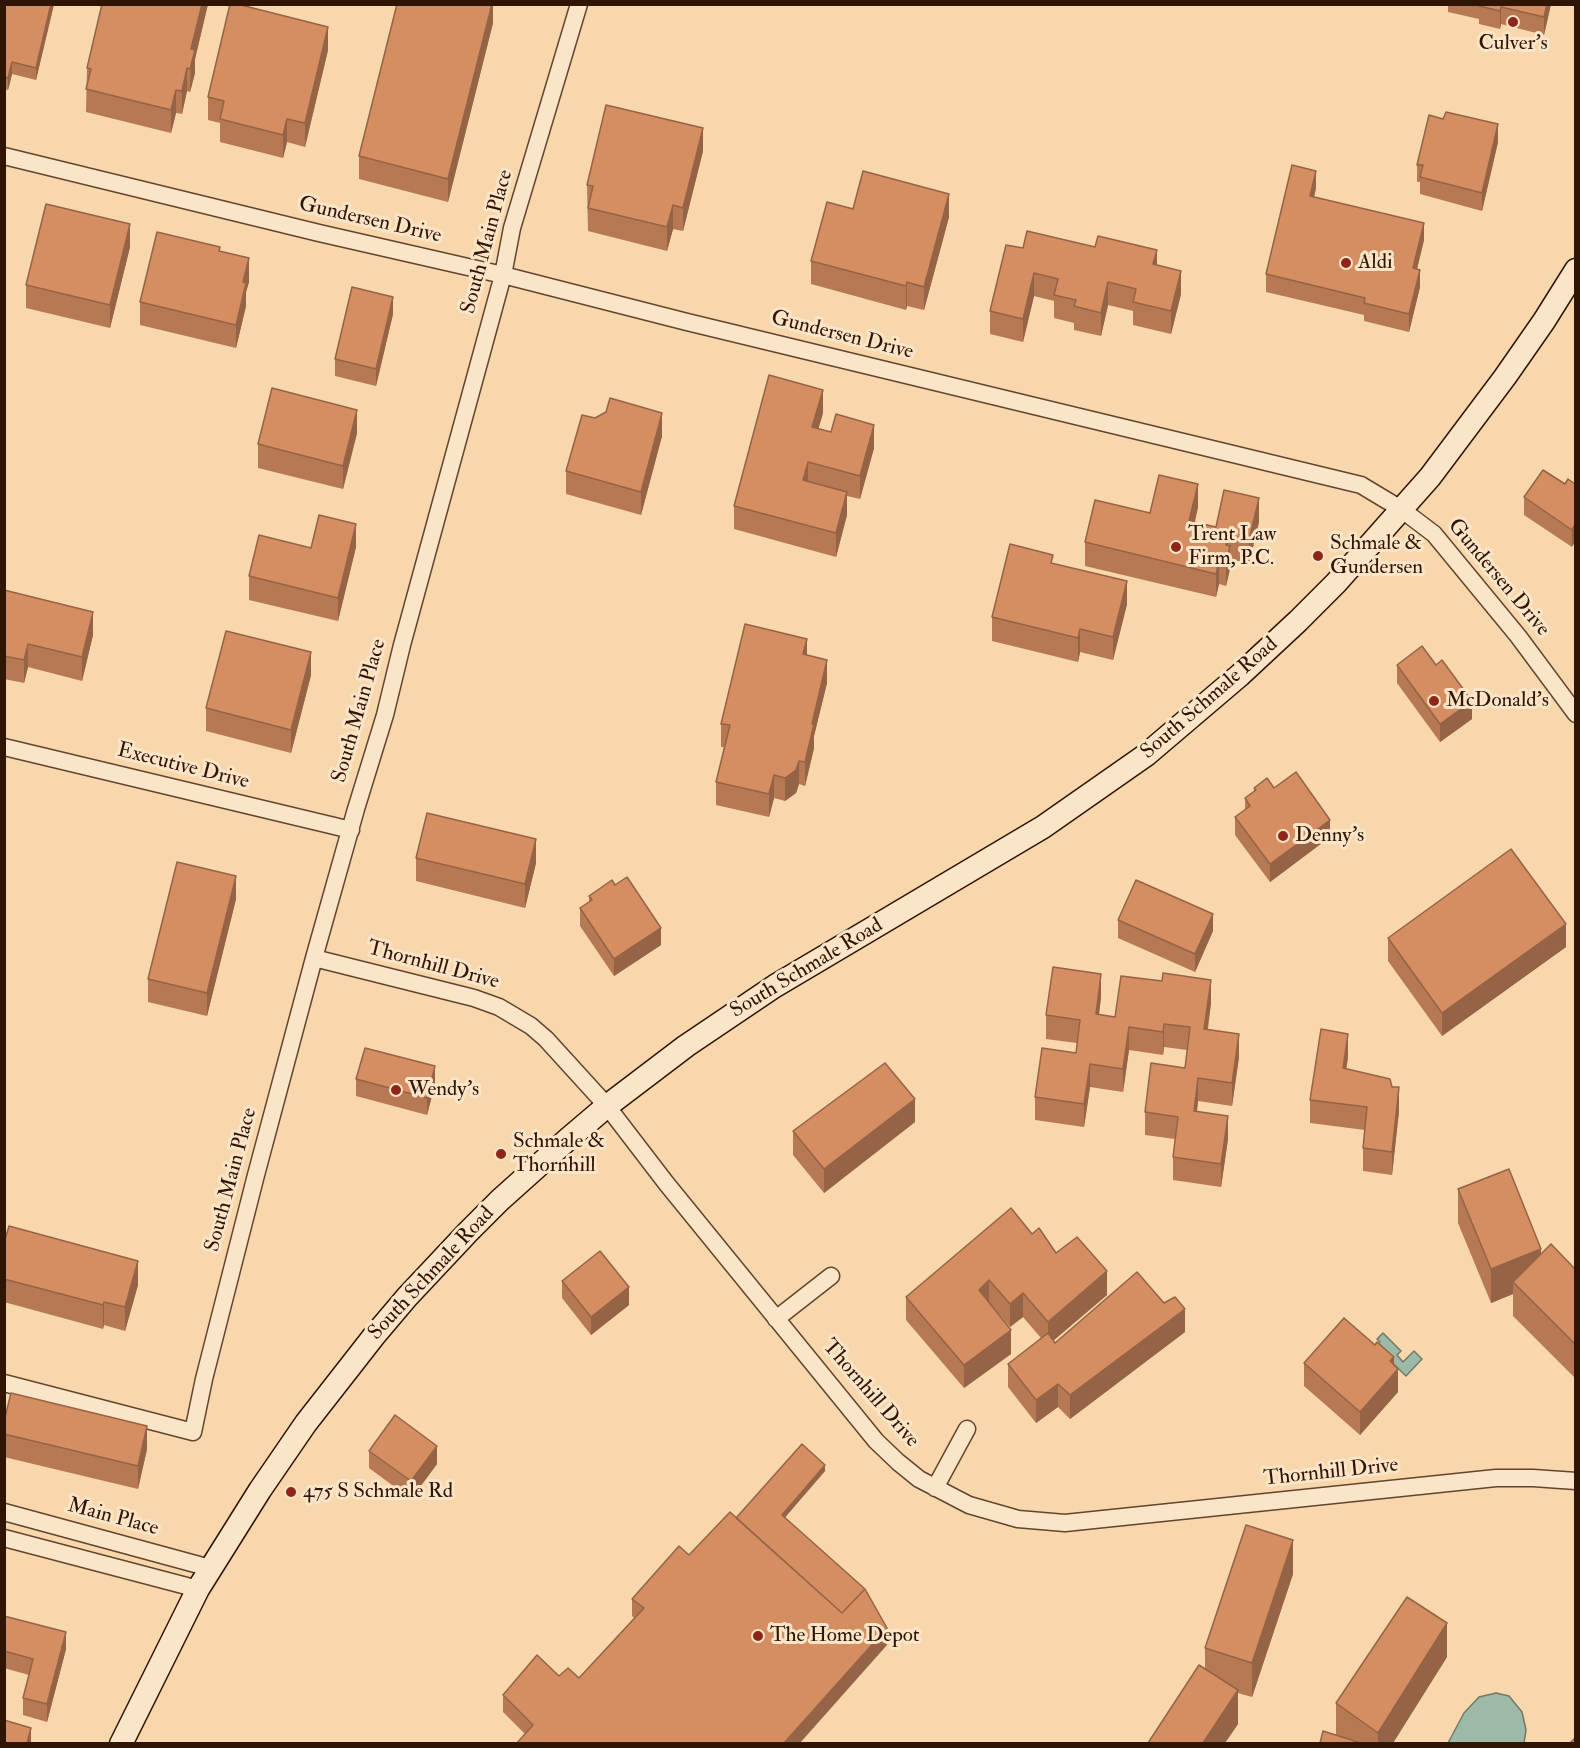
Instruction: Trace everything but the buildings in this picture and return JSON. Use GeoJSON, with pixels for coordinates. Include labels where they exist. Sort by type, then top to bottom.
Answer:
{"type":"FeatureCollection","features":[{"type":"Feature","properties":{"kind":"main road","name":"South Schmale Road"},"geometry":{"type":"LineString","coordinates":[[121,1743],[210,1568],[306,1424],[407,1297],[500,1200],[607,1106],[732,1014],[775,986],[1043,827],[1146,754],[1240,675],[1336,583],[1452,450],[1544,321],[1575,270]]}},
{"type":"Feature","properties":{"kind":"street","name":"South Main Place"},"geometry":{"type":"LineString","coordinates":[[4,1383],[193,1432],[204,1378],[253,1186],[314,958],[385,715],[503,275],[512,228],[579,4]]}},
{"type":"Feature","properties":{"kind":"street","name":"Gundersen Drive"},"geometry":{"type":"LineString","coordinates":[[4,156],[503,275],[687,322],[1361,485],[1401,509],[1434,534],[1518,636],[1575,714]]}},
{"type":"Feature","properties":{"kind":"street","name":"Executive Drive"},"geometry":{"type":"LineString","coordinates":[[4,747],[351,830]]}},
{"type":"Feature","properties":{"kind":"street","name":"Thornhill Drive"},"geometry":{"type":"LineString","coordinates":[[314,958],[474,998],[499,1007],[523,1021],[546,1039],[607,1106],[672,1191],[876,1441],[898,1462],[935,1488],[969,1505],[1018,1519],[1065,1523],[1496,1478],[1575,1481]]}},
{"type":"Feature","properties":{"kind":"street"},"geometry":{"type":"LineString","coordinates":[[776,1319],[831,1276]]}},
{"type":"Feature","properties":{"kind":"street"},"geometry":{"type":"LineString","coordinates":[[935,1488],[967,1429]]}},
{"type":"Feature","properties":{"kind":"street","name":"Main Place"},"geometry":{"type":"LineString","coordinates":[[4,1512],[210,1568]]}},
{"type":"Feature","properties":{"kind":"street"},"geometry":{"type":"LineString","coordinates":[[4,1538],[198,1589]]}},
{"type":"Feature","properties":{"kind":"shaded area"},"geometry":{"type":"Polygon","coordinates":[[[1383,1333],[1401,1351],[1397,1355],[1403,1362],[1414,1351],[1422,1359],[1406,1376],[1375,1346],[1380,1342],[1377,1339],[1383,1333]]]}},
{"type":"Feature","properties":{"kind":"shaded area"},"geometry":{"type":"Polygon","coordinates":[[[1496,1693],[1509,1696],[1522,1712],[1526,1730],[1524,1743],[1448,1743],[1464,1713],[1479,1697],[1496,1693]]]}},
{"type":"Feature","properties":{"kind":"place","name":"Culver's"},"geometry":{"type":"Point","coordinates":[1513,22]}},
{"type":"Feature","properties":{"kind":"place","name":"Aldi"},"geometry":{"type":"Point","coordinates":[1346,263]}},
{"type":"Feature","properties":{"kind":"place","name":"Trent Law Firm, P.C."},"geometry":{"type":"Point","coordinates":[1176,547]}},
{"type":"Feature","properties":{"kind":"place","name":"Schmale & Gundersen"},"geometry":{"type":"Point","coordinates":[1318,556]}},
{"type":"Feature","properties":{"kind":"place","name":"McDonald's"},"geometry":{"type":"Point","coordinates":[1434,701]}},
{"type":"Feature","properties":{"kind":"place","name":"Denny's"},"geometry":{"type":"Point","coordinates":[1283,836]}},
{"type":"Feature","properties":{"kind":"place","name":"Wendy's"},"geometry":{"type":"Point","coordinates":[396,1090]}},
{"type":"Feature","properties":{"kind":"place","name":"Schmale & Thornhill"},"geometry":{"type":"Point","coordinates":[501,1154]}},
{"type":"Feature","properties":{"kind":"place","name":"475 S Schmale Rd"},"geometry":{"type":"Point","coordinates":[291,1492]}},
{"type":"Feature","properties":{"kind":"place","name":"The Home Depot"},"geometry":{"type":"Point","coordinates":[758,1636]}}]}
